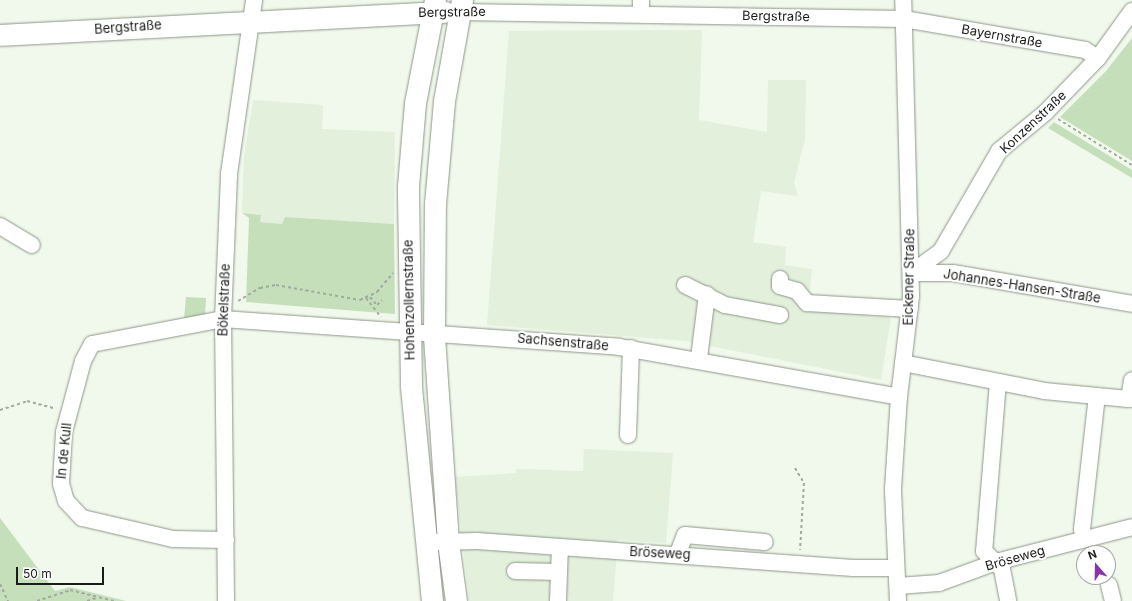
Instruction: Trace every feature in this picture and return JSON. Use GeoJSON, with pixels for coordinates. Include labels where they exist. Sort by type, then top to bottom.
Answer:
{"type":"FeatureCollection","features":[{"type":"Feature","properties":{"kind":"main road","name":"Hohenzollernstraße"},"geometry":{"type":"LineString","coordinates":[[432,601],[424,543],[409,332],[408,179],[416,96],[433,6]]}},
{"type":"Feature","properties":{"kind":"main road","name":"Bergstraße"},"geometry":{"type":"LineString","coordinates":[[0,35],[253,10],[461,6]]}},
{"type":"Feature","properties":{"kind":"main road","name":"Hohenzollernstraße"},"geometry":{"type":"LineString","coordinates":[[456,601],[448,542],[434,335],[436,196],[444,101],[461,6]]}},
{"type":"Feature","properties":{"kind":"street","name":"Eickener Straße"},"geometry":{"type":"LineString","coordinates":[[898,594],[893,489],[899,397],[910,309],[911,273],[903,0]]}},
{"type":"Feature","properties":{"kind":"street","name":"Bergstraße"},"geometry":{"type":"LineString","coordinates":[[461,6],[641,7],[904,19]]}},
{"type":"Feature","properties":{"kind":"street","name":"Bökelstraße"},"geometry":{"type":"LineString","coordinates":[[226,601],[223,313],[229,174],[253,10]]}},
{"type":"Feature","properties":{"kind":"street","name":"Konzenstraße"},"geometry":{"type":"LineString","coordinates":[[911,273],[941,251],[999,151],[1046,112],[1098,58],[1132,11]]}},
{"type":"Feature","properties":{"kind":"street","name":"Bayernstraße"},"geometry":{"type":"LineString","coordinates":[[904,19],[1085,50],[1098,58]]}},
{"type":"Feature","properties":{"kind":"street"},"geometry":{"type":"LineString","coordinates":[[0,226],[32,245]]}},
{"type":"Feature","properties":{"kind":"street","name":"Johannes-Hansen-Straße"},"geometry":{"type":"LineString","coordinates":[[911,273],[953,273],[1132,304]]}},
{"type":"Feature","properties":{"kind":"street"},"geometry":{"type":"LineString","coordinates":[[780,279],[780,286],[797,291],[807,303],[910,309]]}},
{"type":"Feature","properties":{"kind":"street"},"geometry":{"type":"LineString","coordinates":[[686,285],[725,305],[780,315]]}},
{"type":"Feature","properties":{"kind":"street"},"geometry":{"type":"LineString","coordinates":[[699,358],[707,295]]}},
{"type":"Feature","properties":{"kind":"street","name":"Sachsenstraße"},"geometry":{"type":"LineString","coordinates":[[223,313],[434,335],[631,348],[699,358],[899,397]]}},
{"type":"Feature","properties":{"kind":"street","name":"In de Kull"},"geometry":{"type":"LineString","coordinates":[[223,313],[92,344],[83,361],[64,432],[61,484],[66,501],[82,518],[173,539],[226,540]]}},
{"type":"Feature","properties":{"kind":"street"},"geometry":{"type":"LineString","coordinates":[[628,436],[631,348]]}},
{"type":"Feature","properties":{"kind":"street"},"geometry":{"type":"LineString","coordinates":[[903,363],[1044,392],[1130,399],[1132,380]]}},
{"type":"Feature","properties":{"kind":"street"},"geometry":{"type":"LineString","coordinates":[[998,382],[984,551],[1002,569],[1008,601]]}},
{"type":"Feature","properties":{"kind":"street"},"geometry":{"type":"LineString","coordinates":[[1084,538],[1082,529],[1097,396]]}},
{"type":"Feature","properties":{"kind":"street","name":"Bröseweg"},"geometry":{"type":"LineString","coordinates":[[898,594],[939,583],[996,562],[1084,538],[1132,527]]}},
{"type":"Feature","properties":{"kind":"street"},"geometry":{"type":"LineString","coordinates":[[678,553],[685,535],[765,542]]}},
{"type":"Feature","properties":{"kind":"street","name":"Bröseweg"},"geometry":{"type":"LineString","coordinates":[[424,543],[448,542],[678,553],[896,568]]}},
{"type":"Feature","properties":{"kind":"street"},"geometry":{"type":"LineString","coordinates":[[558,601],[560,547]]}},
{"type":"Feature","properties":{"kind":"street"},"geometry":{"type":"LineString","coordinates":[[515,571],[559,572]]}},
{"type":"Feature","properties":{"kind":"street"},"geometry":{"type":"LineString","coordinates":[[1109,585],[1113,601]]}},
{"type":"Feature","properties":{"kind":"path"},"geometry":{"type":"LineString","coordinates":[[1046,112],[1132,165]]}},
{"type":"Feature","properties":{"kind":"path"},"geometry":{"type":"LineString","coordinates":[[223,313],[260,288],[276,285],[323,296],[366,298],[370,297],[396,270],[408,270]]}},
{"type":"Feature","properties":{"kind":"path"},"geometry":{"type":"LineString","coordinates":[[370,297],[377,305],[382,300]]}},
{"type":"Feature","properties":{"kind":"path"},"geometry":{"type":"LineString","coordinates":[[366,298],[381,317],[381,330]]}},
{"type":"Feature","properties":{"kind":"path"},"geometry":{"type":"LineString","coordinates":[[0,410],[27,401],[69,413]]}},
{"type":"Feature","properties":{"kind":"path"},"geometry":{"type":"LineString","coordinates":[[795,468],[804,483],[799,562]]}},
{"type":"Feature","properties":{"kind":"path"},"geometry":{"type":"LineString","coordinates":[[0,584],[8,601]]}},
{"type":"Feature","properties":{"kind":"path"},"geometry":{"type":"LineString","coordinates":[[38,601],[70,590],[114,601]]}},
{"type":"Feature","properties":{"kind":"path"},"geometry":{"type":"LineString","coordinates":[[87,601],[98,597]]}},
{"type":"Feature","properties":{"kind":"shaded area"},"geometry":{"type":"Polygon","coordinates":[[[702,30],[699,120],[767,132],[768,80],[806,80],[805,139],[794,182],[798,196],[761,191],[753,242],[786,247],[785,265],[812,269],[808,308],[891,318],[881,380],[685,341],[487,325],[509,31],[702,30]]]}},
{"type":"Feature","properties":{"kind":"shaded area"},"geometry":{"type":"Polygon","coordinates":[[[253,100],[323,105],[322,129],[395,132],[394,224],[286,217],[283,224],[259,222],[261,215],[242,213],[244,156],[253,100]]]}},
{"type":"Feature","properties":{"kind":"shaded area"},"geometry":{"type":"Polygon","coordinates":[[[584,449],[673,453],[666,543],[618,540],[613,601],[469,601],[455,477],[516,473],[516,469],[583,471],[584,449]]]}},
{"type":"Feature","properties":{"kind":"green space"},"geometry":{"type":"Polygon","coordinates":[[[1132,38],[1132,161],[1060,117],[1106,71],[1132,38]]]}},
{"type":"Feature","properties":{"kind":"green space"},"geometry":{"type":"Polygon","coordinates":[[[1054,122],[1132,170],[1132,178],[1048,128],[1054,122]]]}},
{"type":"Feature","properties":{"kind":"green space"},"geometry":{"type":"Polygon","coordinates":[[[242,213],[261,215],[260,222],[282,224],[285,217],[394,224],[395,314],[246,302],[249,218],[242,213]]]}},
{"type":"Feature","properties":{"kind":"green space"},"geometry":{"type":"Polygon","coordinates":[[[186,297],[206,298],[205,316],[184,319],[186,297]]]}},
{"type":"Feature","properties":{"kind":"green space"},"geometry":{"type":"Polygon","coordinates":[[[0,518],[55,591],[70,587],[126,601],[0,601],[0,518]]]}}]}
